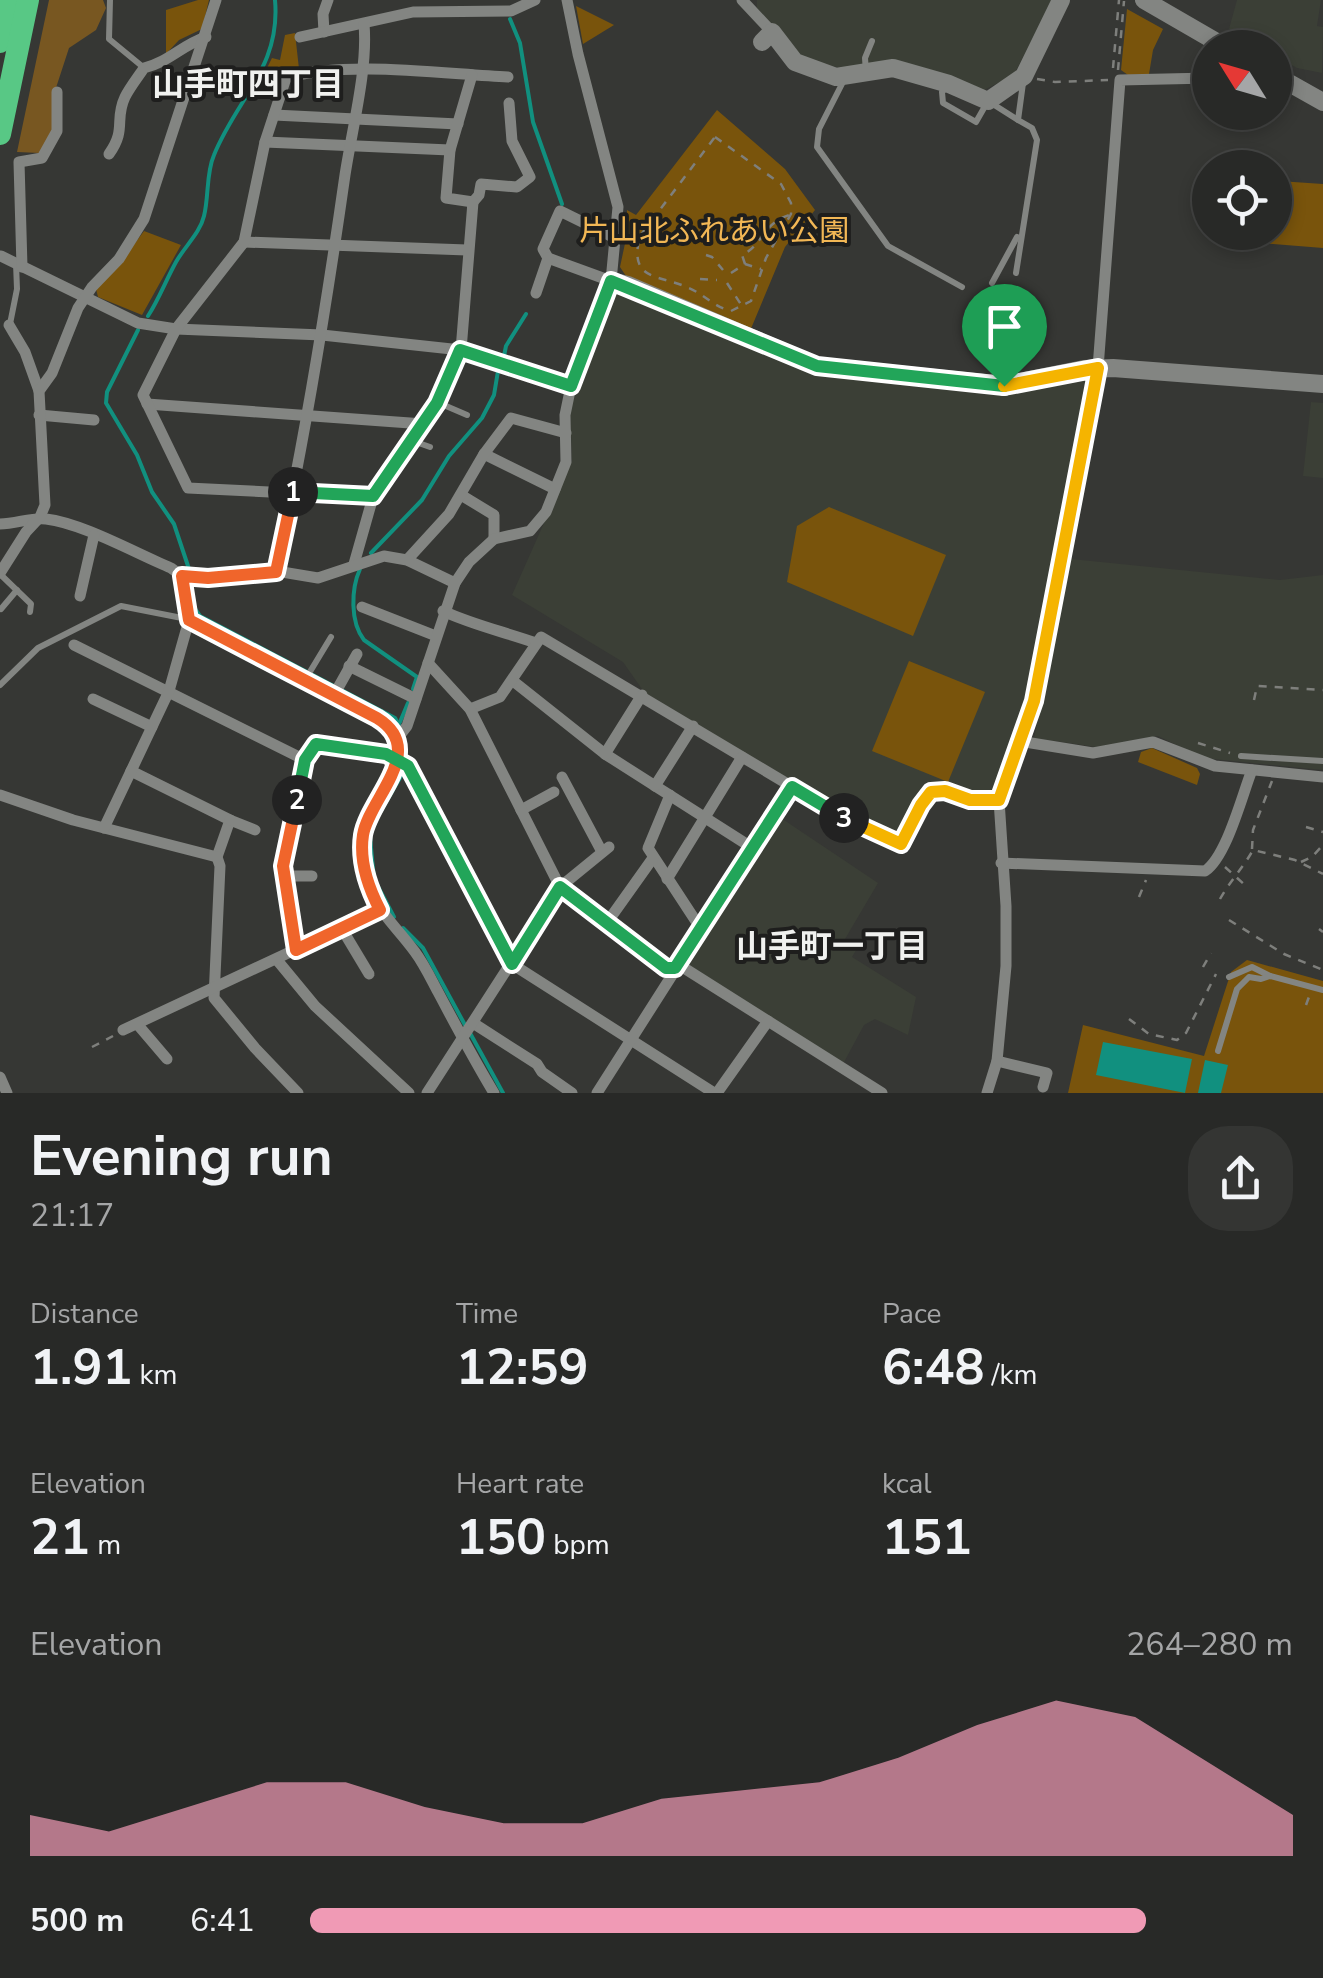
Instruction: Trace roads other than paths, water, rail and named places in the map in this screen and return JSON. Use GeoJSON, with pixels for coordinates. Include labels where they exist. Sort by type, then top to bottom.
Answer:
{"type":"FeatureCollection","features":[{"type":"Feature","properties":{"kind":"highway"},"geometry":{"type":"LineString","coordinates":[[0,42],[8,0]]}},
{"type":"Feature","properties":{"kind":"highway"},"geometry":{"type":"LineString","coordinates":[[0,134],[28,0]]}},
{"type":"Feature","properties":{"kind":"street"},"geometry":{"type":"LineString","coordinates":[[40,391],[52,373],[84,298],[119,259],[144,219],[216,0]]}},
{"type":"Feature","properties":{"kind":"street"},"geometry":{"type":"LineString","coordinates":[[324,32],[323,14],[328,0]]}},
{"type":"Feature","properties":{"kind":"street"},"geometry":{"type":"LineString","coordinates":[[300,37],[364,24],[412,6],[511,12],[535,0]]}},
{"type":"Feature","properties":{"kind":"street"},"geometry":{"type":"LineString","coordinates":[[494,1093],[468,1030],[416,953],[380,910],[364,866],[363,836],[369,816],[394,773],[400,736],[455,583],[469,562],[494,539],[530,531],[546,512],[566,462],[571,386],[611,281],[618,208],[567,0]]}},
{"type":"Feature","properties":{"kind":"street"},"geometry":{"type":"LineString","coordinates":[[742,0],[766,37],[795,62],[836,77],[894,68],[949,84],[988,101],[1024,76],[1061,0]]}},
{"type":"Feature","properties":{"kind":"street"},"geometry":{"type":"LineString","coordinates":[[1144,0],[1196,30]]}},
{"type":"Feature","properties":{"kind":"street"},"geometry":{"type":"LineString","coordinates":[[276,572],[322,335],[352,119],[366,50],[364,24]]}},
{"type":"Feature","properties":{"kind":"street"},"geometry":{"type":"LineString","coordinates":[[109,154],[120,140],[125,96],[144,68],[165,63],[184,44],[206,37]]}},
{"type":"Feature","properties":{"kind":"street"},"geometry":{"type":"LineString","coordinates":[[373,496],[188,488],[143,394],[176,329],[244,242],[265,142],[286,78],[308,72],[361,70],[508,77]]}},
{"type":"Feature","properties":{"kind":"street"},"geometry":{"type":"LineString","coordinates":[[472,75],[450,150],[446,198],[473,202]]}},
{"type":"Feature","properties":{"kind":"street"},"geometry":{"type":"LineString","coordinates":[[987,1093],[998,1061],[1006,966],[999,800],[1034,701],[1098,368],[1116,80],[1192,78]]}},
{"type":"Feature","properties":{"kind":"street"},"geometry":{"type":"LineString","coordinates":[[1292,86],[1323,102]]}},
{"type":"Feature","properties":{"kind":"street"},"geometry":{"type":"LineString","coordinates":[[19,265],[19,162],[42,158],[50,144],[57,130],[57,92]]}},
{"type":"Feature","properties":{"kind":"street"},"geometry":{"type":"LineString","coordinates":[[354,564],[373,496],[437,403],[460,350],[473,202],[479,195],[480,184],[518,187],[530,177],[512,142],[509,103]]}},
{"type":"Feature","properties":{"kind":"street"},"geometry":{"type":"LineString","coordinates":[[274,115],[458,124]]}},
{"type":"Feature","properties":{"kind":"street"},"geometry":{"type":"LineString","coordinates":[[265,142],[450,150]]}},
{"type":"Feature","properties":{"kind":"street"},"geometry":{"type":"LineString","coordinates":[[616,240],[560,210],[542,249],[548,258],[817,366],[1004,386],[1098,368],[1323,384]]}},
{"type":"Feature","properties":{"kind":"street"},"geometry":{"type":"LineString","coordinates":[[244,242],[468,250]]}},
{"type":"Feature","properties":{"kind":"street"},"geometry":{"type":"LineString","coordinates":[[1,256],[138,323],[176,329],[322,335],[460,350],[571,386]]}},
{"type":"Feature","properties":{"kind":"street"},"geometry":{"type":"LineString","coordinates":[[536,294],[548,258]]}},
{"type":"Feature","properties":{"kind":"street"},"geometry":{"type":"LineString","coordinates":[[0,574],[42,511],[40,391],[10,325]]}},
{"type":"Feature","properties":{"kind":"street"},"geometry":{"type":"LineString","coordinates":[[147,404],[424,424]]}},
{"type":"Feature","properties":{"kind":"street"},"geometry":{"type":"LineString","coordinates":[[39,414],[94,420]]}},
{"type":"Feature","properties":{"kind":"street"},"geometry":{"type":"LineString","coordinates":[[407,560],[449,514],[484,454],[511,418],[566,434]]}},
{"type":"Feature","properties":{"kind":"street"},"geometry":{"type":"LineString","coordinates":[[484,454],[556,488]]}},
{"type":"Feature","properties":{"kind":"street"},"geometry":{"type":"LineString","coordinates":[[461,495],[494,515],[494,539]]}},
{"type":"Feature","properties":{"kind":"street"},"geometry":{"type":"LineString","coordinates":[[0,524],[18,524],[42,511]]}},
{"type":"Feature","properties":{"kind":"street"},"geometry":{"type":"LineString","coordinates":[[42,511],[188,576],[276,572],[318,578],[384,556],[407,560],[455,583]]}},
{"type":"Feature","properties":{"kind":"street"},"geometry":{"type":"LineString","coordinates":[[80,596],[94,535]]}},
{"type":"Feature","properties":{"kind":"street"},"geometry":{"type":"LineString","coordinates":[[104,828],[169,691],[189,620],[188,576]]}},
{"type":"Feature","properties":{"kind":"street"},"geometry":{"type":"LineString","coordinates":[[362,608],[436,636]]}},
{"type":"Feature","properties":{"kind":"street"},"geometry":{"type":"LineString","coordinates":[[444,611],[468,623],[482,624],[536,644]]}},
{"type":"Feature","properties":{"kind":"street"},"geometry":{"type":"LineString","coordinates":[[189,620],[337,690],[400,736]]}},
{"type":"Feature","properties":{"kind":"street"},"geometry":{"type":"LineString","coordinates":[[470,708],[500,697],[541,637],[858,826],[901,844],[931,792],[945,791],[970,800],[999,800]]}},
{"type":"Feature","properties":{"kind":"street"},"geometry":{"type":"LineString","coordinates":[[74,645],[305,760]]}},
{"type":"Feature","properties":{"kind":"street"},"geometry":{"type":"LineString","coordinates":[[337,690],[357,654]]}},
{"type":"Feature","properties":{"kind":"street"},"geometry":{"type":"LineString","coordinates":[[428,664],[470,708],[560,887],[666,968],[684,968],[882,1093]]}},
{"type":"Feature","properties":{"kind":"street"},"geometry":{"type":"LineString","coordinates":[[349,666],[416,699]]}},
{"type":"Feature","properties":{"kind":"street"},"geometry":{"type":"LineString","coordinates":[[513,681],[605,754],[752,847]]}},
{"type":"Feature","properties":{"kind":"street"},"geometry":{"type":"LineString","coordinates":[[605,754],[642,695]]}},
{"type":"Feature","properties":{"kind":"street"},"geometry":{"type":"LineString","coordinates":[[93,698],[152,727]]}},
{"type":"Feature","properties":{"kind":"street"},"geometry":{"type":"LineString","coordinates":[[656,786],[693,726]]}},
{"type":"Feature","properties":{"kind":"street"},"geometry":{"type":"LineString","coordinates":[[1019,741],[1093,754],[1153,742],[1215,766],[1323,777]]}},
{"type":"Feature","properties":{"kind":"street"},"geometry":{"type":"LineString","coordinates":[[296,950],[283,866],[305,760],[316,744],[386,754],[408,766],[417,777],[512,964],[716,1093],[768,1022]]}},
{"type":"Feature","properties":{"kind":"street"},"geometry":{"type":"LineString","coordinates":[[667,879],[742,757]]}},
{"type":"Feature","properties":{"kind":"street"},"geometry":{"type":"LineString","coordinates":[[1001,863],[1206,871],[1221,851],[1252,770]]}},
{"type":"Feature","properties":{"kind":"street"},"geometry":{"type":"LineString","coordinates":[[131,772],[255,830]]}},
{"type":"Feature","properties":{"kind":"street"},"geometry":{"type":"LineString","coordinates":[[427,1093],[560,887],[606,850],[562,777]]}},
{"type":"Feature","properties":{"kind":"street"},"geometry":{"type":"LineString","coordinates":[[597,1093],[792,787]]}},
{"type":"Feature","properties":{"kind":"street"},"geometry":{"type":"LineString","coordinates":[[520,810],[554,792]]}},
{"type":"Feature","properties":{"kind":"street"},"geometry":{"type":"LineString","coordinates":[[0,795],[104,828],[216,857]]}},
{"type":"Feature","properties":{"kind":"street"},"geometry":{"type":"LineString","coordinates":[[670,796],[648,848],[701,928]]}},
{"type":"Feature","properties":{"kind":"street"},"geometry":{"type":"LineString","coordinates":[[230,820],[216,857],[220,866],[214,998],[298,1093]]}},
{"type":"Feature","properties":{"kind":"street"},"geometry":{"type":"LineString","coordinates":[[606,924],[653,858]]}},
{"type":"Feature","properties":{"kind":"street"},"geometry":{"type":"LineString","coordinates":[[284,876],[312,876]]}},
{"type":"Feature","properties":{"kind":"street"},"geometry":{"type":"LineString","coordinates":[[120,1032],[380,910]]}},
{"type":"Feature","properties":{"kind":"street"},"geometry":{"type":"LineString","coordinates":[[342,930],[370,974]]}},
{"type":"Feature","properties":{"kind":"street"},"geometry":{"type":"LineString","coordinates":[[278,960],[315,1006],[409,1093]]}},
{"type":"Feature","properties":{"kind":"street"},"geometry":{"type":"LineString","coordinates":[[138,1025],[167,1058]]}},
{"type":"Feature","properties":{"kind":"street"},"geometry":{"type":"LineString","coordinates":[[468,1030],[536,1064],[572,1093]]}},
{"type":"Feature","properties":{"kind":"street"},"geometry":{"type":"LineString","coordinates":[[998,1061],[1047,1073],[1043,1087]]}},
{"type":"Feature","properties":{"kind":"street"},"geometry":{"type":"LineString","coordinates":[[0,1077],[7,1093]]}},
{"type":"Feature","properties":{"kind":"lane"},"geometry":{"type":"LineString","coordinates":[[110,0],[109,39],[144,68]]}},
{"type":"Feature","properties":{"kind":"lane"},"geometry":{"type":"LineString","coordinates":[[866,73],[865,58],[872,41]]}},
{"type":"Feature","properties":{"kind":"lane"},"geometry":{"type":"LineString","coordinates":[[1018,120],[1024,76]]}},
{"type":"Feature","properties":{"kind":"lane"},"geometry":{"type":"LineString","coordinates":[[846,77],[820,129],[817,147],[888,246],[962,286]]}},
{"type":"Feature","properties":{"kind":"lane"},"geometry":{"type":"LineString","coordinates":[[988,101],[1032,128],[1036,140],[1016,272]]}},
{"type":"Feature","properties":{"kind":"lane"},"geometry":{"type":"LineString","coordinates":[[992,283],[1020,231]]}},
{"type":"Feature","properties":{"kind":"lane"},"geometry":{"type":"LineString","coordinates":[[10,325],[19,265]]}},
{"type":"Feature","properties":{"kind":"lane"},"geometry":{"type":"LineString","coordinates":[[1004,386],[1010,329]]}},
{"type":"Feature","properties":{"kind":"lane"},"geometry":{"type":"LineString","coordinates":[[437,403],[467,415]]}},
{"type":"Feature","properties":{"kind":"lane"},"geometry":{"type":"LineString","coordinates":[[413,440],[430,447]]}},
{"type":"Feature","properties":{"kind":"lane"},"geometry":{"type":"LineString","coordinates":[[0,574],[31,604],[30,612]]}},
{"type":"Feature","properties":{"kind":"lane"},"geometry":{"type":"LineString","coordinates":[[1,609],[17,590]]}},
{"type":"Feature","properties":{"kind":"lane"},"geometry":{"type":"LineString","coordinates":[[0,685],[38,648],[121,606],[189,620]]}},
{"type":"Feature","properties":{"kind":"lane"},"geometry":{"type":"LineString","coordinates":[[307,674],[331,637]]}},
{"type":"Feature","properties":{"kind":"lane"},"geometry":{"type":"LineString","coordinates":[[1241,756],[1323,761]]}},
{"type":"Feature","properties":{"kind":"lane"},"geometry":{"type":"LineString","coordinates":[[1229,977],[1252,967],[1270,976],[1323,990]]}},
{"type":"Feature","properties":{"kind":"lane"},"geometry":{"type":"LineString","coordinates":[[1218,1051],[1237,989],[1249,976],[1270,976]]}},
{"type":"Feature","properties":{"kind":"waterway"},"geometry":{"type":"LineString","coordinates":[[148,316],[202,222],[214,155],[271,44],[275,0]]}},
{"type":"Feature","properties":{"kind":"waterway"},"geometry":{"type":"LineString","coordinates":[[510,19],[520,43],[533,122],[562,204]]}},
{"type":"Feature","properties":{"kind":"waterway"},"geometry":{"type":"LineString","coordinates":[[504,356],[526,314]]}},
{"type":"Feature","properties":{"kind":"waterway"},"geometry":{"type":"LineString","coordinates":[[138,330],[107,392],[106,403],[137,455],[152,492],[174,524],[190,572]]}},
{"type":"Feature","properties":{"kind":"waterway"},"geometry":{"type":"LineString","coordinates":[[371,553],[422,500],[449,456],[482,418],[494,395],[498,371]]}},
{"type":"Feature","properties":{"kind":"waterway"},"geometry":{"type":"LineString","coordinates":[[360,569],[353,605],[359,633],[417,677],[413,689]]}},
{"type":"Feature","properties":{"kind":"waterway"},"geometry":{"type":"LineString","coordinates":[[191,581],[193,606],[200,616],[395,718],[401,729]]}},
{"type":"Feature","properties":{"kind":"waterway"},"geometry":{"type":"LineString","coordinates":[[400,722],[408,703]]}},
{"type":"Feature","properties":{"kind":"waterway"},"geometry":{"type":"LineString","coordinates":[[403,738],[406,757]]}},
{"type":"Feature","properties":{"kind":"waterway"},"geometry":{"type":"LineString","coordinates":[[379,814],[404,771]]}},
{"type":"Feature","properties":{"kind":"waterway"},"geometry":{"type":"LineString","coordinates":[[370,837],[374,879],[394,917]]}},
{"type":"Feature","properties":{"kind":"waterway"},"geometry":{"type":"LineString","coordinates":[[403,928],[423,948],[465,1025]]}},
{"type":"Feature","properties":{"kind":"waterway"},"geometry":{"type":"LineString","coordinates":[[470,1033],[503,1093]]}},
{"type":"Feature","properties":{"kind":"district","name":"山手町四丁目"},"geometry":{"type":"Point","coordinates":[248,84]}},
{"type":"Feature","properties":{"kind":"district","name":"山手町一丁目"},"geometry":{"type":"Point","coordinates":[832,946]}},
{"type":"Feature","properties":{"kind":"park label","name":"片山北ふれあい公園"},"geometry":{"type":"Point","coordinates":[714,231]}}]}
